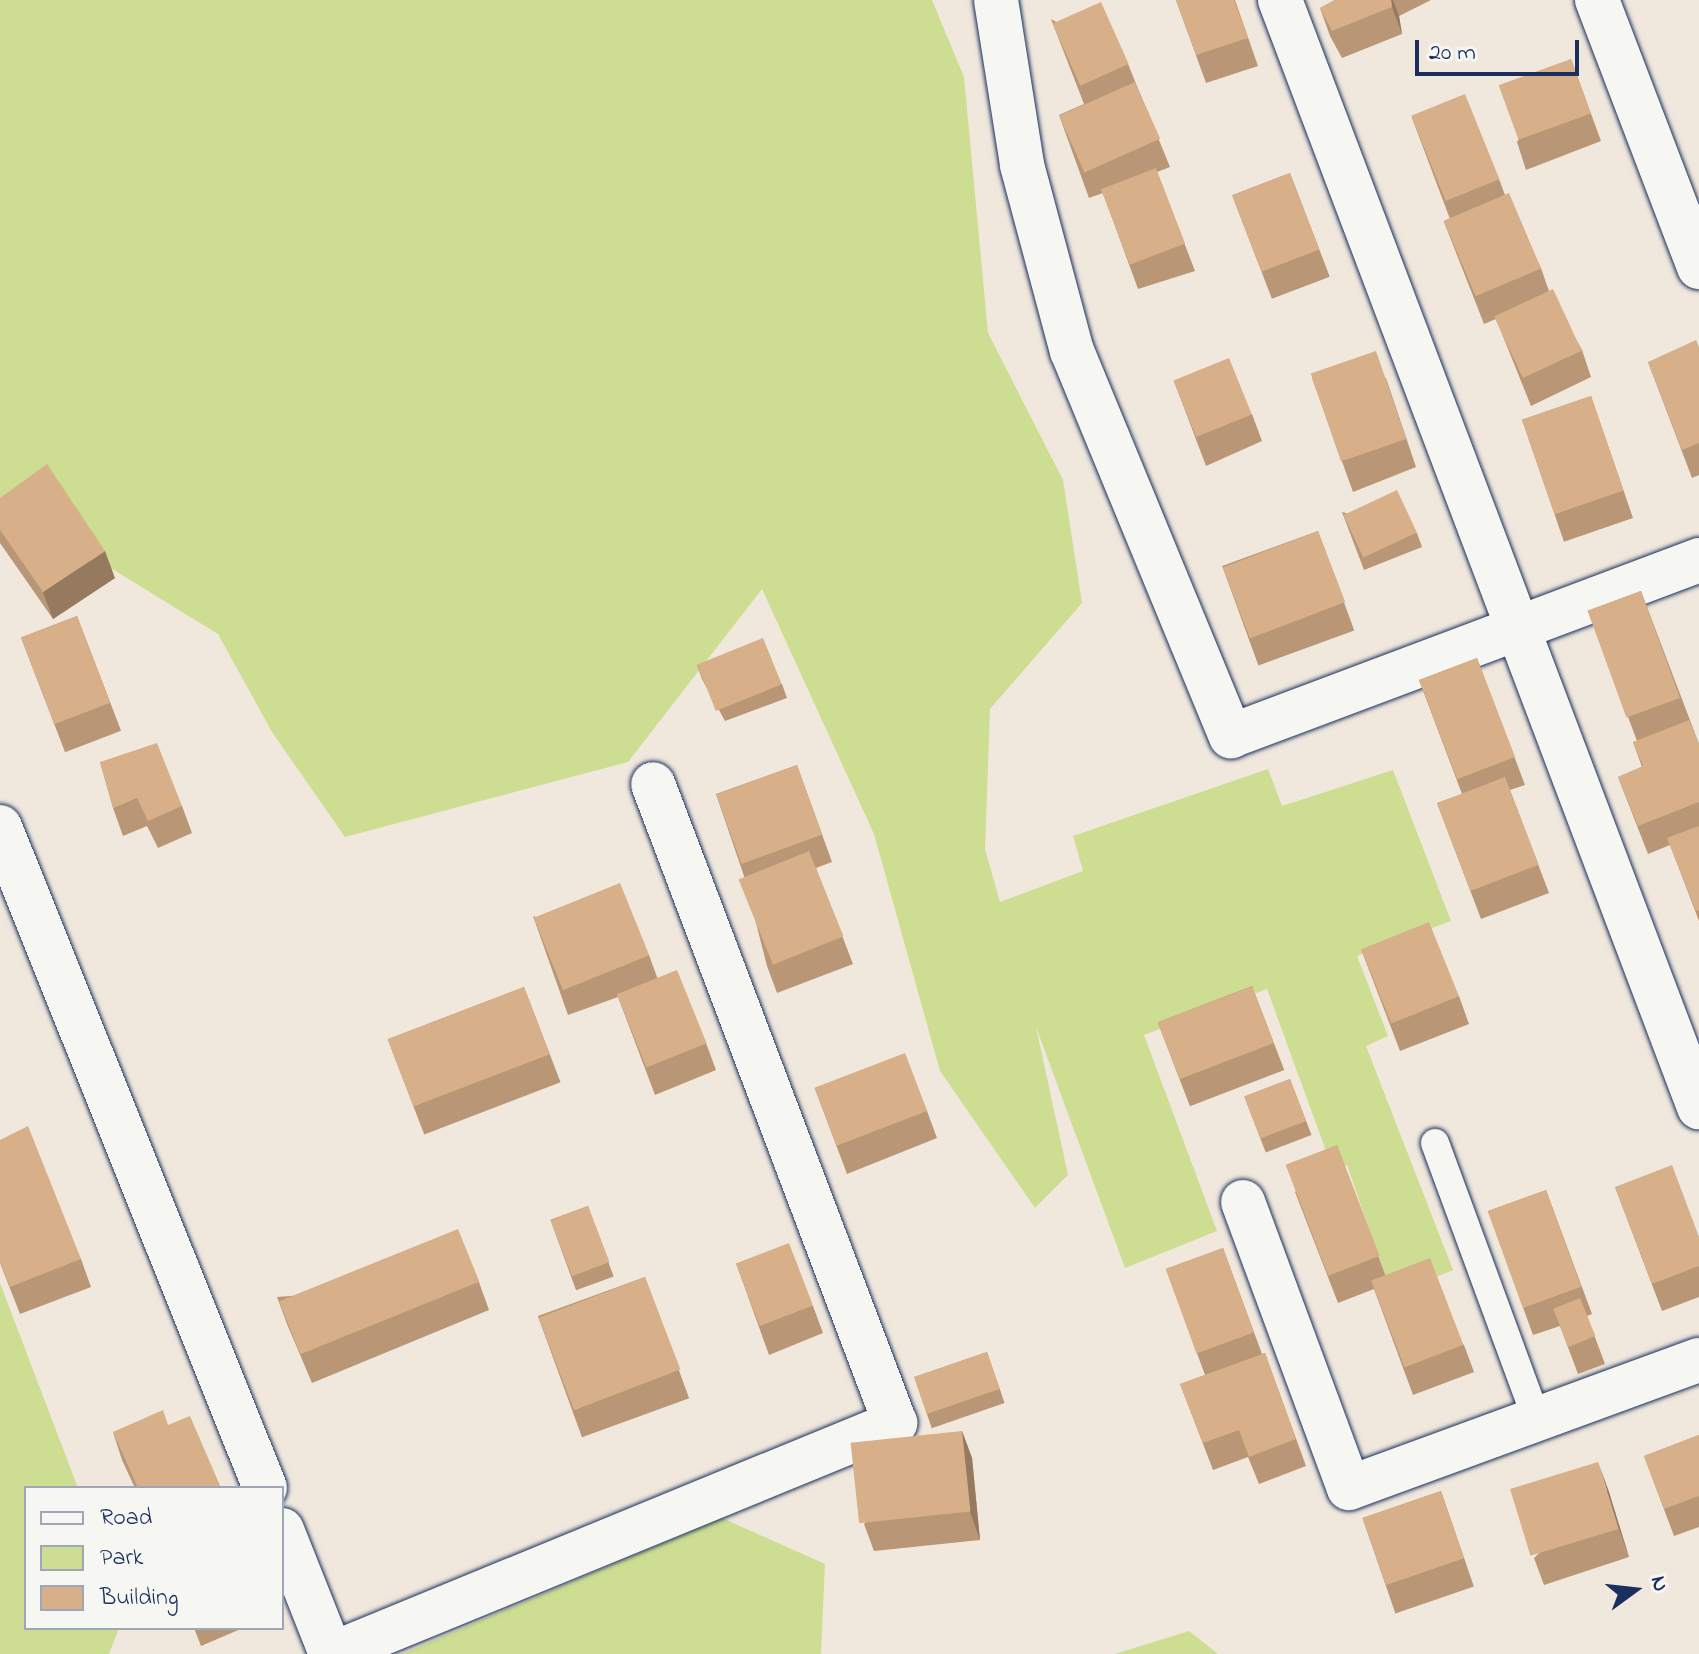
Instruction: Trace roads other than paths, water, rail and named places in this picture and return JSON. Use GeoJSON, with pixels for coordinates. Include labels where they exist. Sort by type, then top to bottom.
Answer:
{"type":"FeatureCollection","features":[{"type":"Feature","properties":{"kind":"street"},"geometry":{"type":"LineString","coordinates":[[996,0],[1022,165],[1072,351],[1231,736],[1699,560]]}},
{"type":"Feature","properties":{"kind":"street"},"geometry":{"type":"LineString","coordinates":[[1280,0],[1699,1107]]}},
{"type":"Feature","properties":{"kind":"street"},"geometry":{"type":"LineString","coordinates":[[1597,0],[1699,267]]}},
{"type":"Feature","properties":{"kind":"street"},"geometry":{"type":"LineString","coordinates":[[284,1535],[332,1654],[895,1423],[653,784]]}},
{"type":"Feature","properties":{"kind":"street"},"geometry":{"type":"LineString","coordinates":[[0,827],[264,1486]]}},
{"type":"Feature","properties":{"kind":"street"},"geometry":{"type":"LineString","coordinates":[[1243,1202],[1349,1488],[1699,1360]]}},
{"type":"Feature","properties":{"kind":"lane"},"geometry":{"type":"LineString","coordinates":[[1435,1143],[1537,1420]]}}]}
